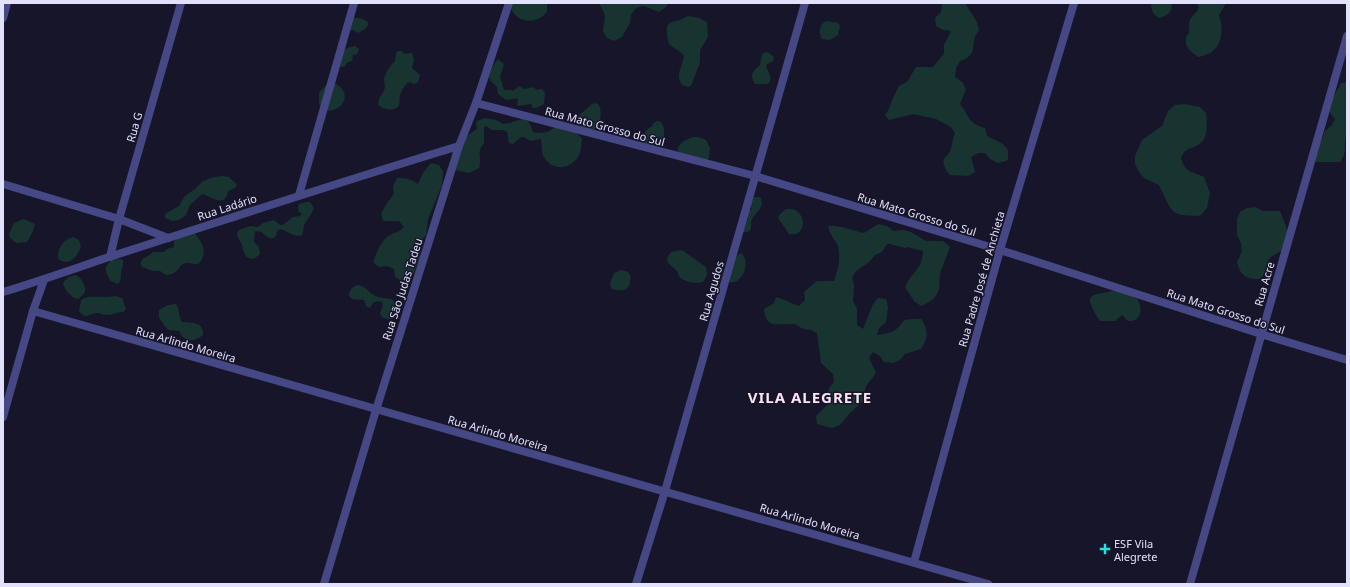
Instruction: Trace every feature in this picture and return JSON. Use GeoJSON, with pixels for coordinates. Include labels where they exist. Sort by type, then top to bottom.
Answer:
{"type":"FeatureCollection","features":[{"type":"Feature","properties":{"kind":"street"},"geometry":{"type":"LineString","coordinates":[[3,18],[7,3]]}},
{"type":"Feature","properties":{"kind":"street","name":"Rua G"},"geometry":{"type":"LineString","coordinates":[[110,257],[119,219],[181,3]]}},
{"type":"Feature","properties":{"kind":"street"},"geometry":{"type":"LineString","coordinates":[[299,195],[354,3]]}},
{"type":"Feature","properties":{"kind":"street","name":"Rua São Judas Tadeu"},"geometry":{"type":"LineString","coordinates":[[324,584],[376,410],[459,146],[476,103],[509,3]]}},
{"type":"Feature","properties":{"kind":"street","name":"Rua Agudos"},"geometry":{"type":"LineString","coordinates":[[636,584],[665,491],[805,3]]}},
{"type":"Feature","properties":{"kind":"street","name":"Rua Padre José de Anchieta"},"geometry":{"type":"LineString","coordinates":[[914,562],[1000,250],[1074,3]]}},
{"type":"Feature","properties":{"kind":"street","name":"Rua Acre"},"geometry":{"type":"LineString","coordinates":[[1190,584],[1347,36]]}},
{"type":"Feature","properties":{"kind":"street","name":"Rua Mato Grosso do Sul"},"geometry":{"type":"LineString","coordinates":[[476,103],[755,176],[1000,250],[1261,334],[1347,360]]}},
{"type":"Feature","properties":{"kind":"street","name":"Rua Ladário"},"geometry":{"type":"LineString","coordinates":[[3,292],[44,280],[299,195],[459,146]]}},
{"type":"Feature","properties":{"kind":"street"},"geometry":{"type":"LineString","coordinates":[[3,184],[119,219],[168,238]]}},
{"type":"Feature","properties":{"kind":"street"},"geometry":{"type":"LineString","coordinates":[[3,417],[44,280]]}},
{"type":"Feature","properties":{"kind":"street","name":"Rua Arlindo Moreira"},"geometry":{"type":"LineString","coordinates":[[34,311],[988,584]]}},
{"type":"Feature","properties":{"kind":"green space"},"geometry":{"type":"Polygon","coordinates":[[[509,3],[547,3],[547,12],[536,20],[525,20],[515,15],[509,3]]]}},
{"type":"Feature","properties":{"kind":"green space"},"geometry":{"type":"Polygon","coordinates":[[[599,3],[668,3],[666,7],[659,12],[644,6],[636,8],[631,15],[630,23],[622,37],[614,41],[607,38],[603,31],[605,15],[599,3]]]}},
{"type":"Feature","properties":{"kind":"green space"},"geometry":{"type":"Polygon","coordinates":[[[942,3],[965,3],[977,22],[979,30],[974,40],[972,52],[960,61],[956,68],[955,77],[962,82],[966,89],[960,104],[972,122],[985,128],[987,136],[1003,144],[1008,150],[1008,159],[998,163],[990,159],[985,153],[978,153],[971,157],[975,172],[968,176],[950,175],[944,165],[944,158],[949,153],[955,133],[951,127],[936,119],[913,114],[889,120],[885,115],[899,86],[907,82],[916,67],[933,67],[944,54],[944,45],[951,31],[943,30],[936,26],[935,18],[941,12],[942,3]]]}},
{"type":"Feature","properties":{"kind":"green space"},"geometry":{"type":"Polygon","coordinates":[[[1151,3],[1172,3],[1172,6],[1169,13],[1160,18],[1153,12],[1151,3]]]}},
{"type":"Feature","properties":{"kind":"green space"},"geometry":{"type":"Polygon","coordinates":[[[1196,3],[1226,3],[1219,15],[1221,22],[1221,36],[1219,42],[1212,52],[1198,57],[1186,44],[1186,37],[1189,33],[1189,22],[1199,7],[1196,3]]]}},
{"type":"Feature","properties":{"kind":"green space"},"geometry":{"type":"Polygon","coordinates":[[[688,16],[699,18],[707,22],[708,37],[700,50],[700,62],[692,84],[689,87],[682,85],[679,77],[684,56],[669,44],[667,36],[667,27],[669,23],[681,20],[688,16]]]}},
{"type":"Feature","properties":{"kind":"green space"},"geometry":{"type":"Polygon","coordinates":[[[353,18],[364,19],[369,24],[365,29],[358,33],[353,30],[347,31],[353,18]]]}},
{"type":"Feature","properties":{"kind":"green space"},"geometry":{"type":"Polygon","coordinates":[[[826,21],[838,23],[840,26],[838,35],[830,40],[822,39],[820,34],[821,26],[826,21]]]}},
{"type":"Feature","properties":{"kind":"green space"},"geometry":{"type":"Polygon","coordinates":[[[355,46],[359,49],[357,54],[353,55],[352,61],[348,62],[344,67],[338,66],[341,55],[345,50],[355,46]]]}},
{"type":"Feature","properties":{"kind":"green space"},"geometry":{"type":"Polygon","coordinates":[[[398,51],[402,51],[404,54],[412,53],[414,60],[412,68],[420,75],[418,82],[414,84],[410,82],[407,83],[400,94],[399,105],[395,109],[389,110],[378,105],[378,102],[385,87],[385,75],[395,61],[396,53],[398,51]]]}},
{"type":"Feature","properties":{"kind":"green space"},"geometry":{"type":"Polygon","coordinates":[[[766,52],[774,57],[773,61],[766,65],[770,75],[770,82],[767,84],[755,84],[752,78],[753,73],[760,65],[762,54],[766,52]]]}},
{"type":"Feature","properties":{"kind":"green space"},"geometry":{"type":"Polygon","coordinates":[[[498,59],[504,64],[500,77],[504,90],[513,91],[519,86],[524,89],[534,87],[536,90],[542,89],[545,93],[544,104],[536,108],[532,108],[532,105],[530,104],[518,106],[517,98],[506,100],[498,94],[497,87],[490,80],[489,75],[498,59]]]}},
{"type":"Feature","properties":{"kind":"green space"},"geometry":{"type":"Polygon","coordinates":[[[1347,82],[1347,133],[1343,158],[1340,162],[1313,162],[1325,131],[1331,126],[1335,119],[1329,109],[1330,101],[1341,83],[1347,82]]]}},
{"type":"Feature","properties":{"kind":"green space"},"geometry":{"type":"Polygon","coordinates":[[[334,83],[342,88],[345,94],[341,106],[330,111],[324,109],[319,104],[319,93],[326,85],[334,83]]]}},
{"type":"Feature","properties":{"kind":"green space"},"geometry":{"type":"Polygon","coordinates":[[[594,103],[598,104],[600,107],[598,125],[594,130],[583,129],[579,123],[579,115],[594,103]]]}},
{"type":"Feature","properties":{"kind":"green space"},"geometry":{"type":"Polygon","coordinates":[[[1184,104],[1200,107],[1206,113],[1206,135],[1204,139],[1198,145],[1186,151],[1181,157],[1186,169],[1204,177],[1210,193],[1207,208],[1201,215],[1198,216],[1181,215],[1174,212],[1169,206],[1159,185],[1144,178],[1135,164],[1135,156],[1142,140],[1162,126],[1168,111],[1175,105],[1184,104]]]}},
{"type":"Feature","properties":{"kind":"green space"},"geometry":{"type":"Polygon","coordinates":[[[485,118],[496,120],[503,124],[522,119],[528,121],[533,132],[536,133],[550,131],[555,127],[573,130],[582,138],[580,152],[575,161],[566,166],[556,167],[547,162],[544,157],[541,139],[530,141],[524,137],[521,137],[513,144],[509,143],[507,132],[503,130],[492,130],[486,126],[484,128],[484,143],[480,150],[479,168],[469,173],[455,170],[466,138],[477,129],[477,121],[485,118]]]}},
{"type":"Feature","properties":{"kind":"green space"},"geometry":{"type":"Polygon","coordinates":[[[657,121],[661,122],[664,128],[664,137],[661,140],[655,140],[651,146],[644,143],[643,136],[646,131],[657,121]]]}},
{"type":"Feature","properties":{"kind":"green space"},"geometry":{"type":"Polygon","coordinates":[[[693,137],[706,140],[710,148],[709,158],[706,160],[677,154],[678,147],[684,141],[693,137]]]}},
{"type":"Feature","properties":{"kind":"green space"},"geometry":{"type":"Polygon","coordinates":[[[431,163],[439,165],[443,172],[442,185],[428,219],[426,235],[421,241],[420,257],[414,273],[409,279],[402,281],[395,277],[394,269],[387,266],[379,267],[373,262],[384,240],[404,227],[399,221],[383,221],[381,214],[394,194],[393,186],[397,178],[408,179],[418,184],[423,173],[431,163]]]}},
{"type":"Feature","properties":{"kind":"green space"},"geometry":{"type":"Polygon","coordinates":[[[222,176],[229,177],[237,185],[235,188],[228,191],[224,199],[217,200],[202,194],[190,205],[186,215],[179,220],[172,221],[165,218],[165,214],[179,206],[185,196],[203,181],[222,176]]]}},
{"type":"Feature","properties":{"kind":"green space"},"geometry":{"type":"Polygon","coordinates":[[[753,197],[760,197],[762,203],[760,209],[751,221],[750,230],[743,232],[744,225],[748,219],[746,212],[752,209],[750,206],[753,197]]]}},
{"type":"Feature","properties":{"kind":"green space"},"geometry":{"type":"Polygon","coordinates":[[[310,202],[314,208],[305,223],[302,235],[294,235],[280,229],[277,231],[275,237],[271,238],[262,232],[255,231],[254,242],[259,247],[260,254],[254,259],[246,256],[238,237],[237,233],[239,230],[250,226],[258,227],[263,223],[274,220],[280,225],[283,225],[293,217],[300,216],[302,214],[299,212],[299,204],[310,202]]]}},
{"type":"Feature","properties":{"kind":"green space"},"geometry":{"type":"Polygon","coordinates":[[[1255,207],[1263,211],[1280,211],[1289,234],[1284,249],[1270,258],[1260,279],[1251,279],[1244,276],[1237,262],[1242,251],[1241,243],[1237,235],[1237,219],[1240,212],[1247,208],[1255,207]]]}},
{"type":"Feature","properties":{"kind":"green space"},"geometry":{"type":"Polygon","coordinates":[[[786,209],[793,209],[798,212],[803,222],[800,231],[795,234],[789,234],[778,218],[786,209]]]}},
{"type":"Feature","properties":{"kind":"green space"},"geometry":{"type":"Polygon","coordinates":[[[24,219],[35,224],[33,231],[27,242],[16,243],[10,238],[9,234],[14,223],[24,219]]]}},
{"type":"Feature","properties":{"kind":"green space"},"geometry":{"type":"Polygon","coordinates":[[[878,224],[887,226],[894,231],[903,230],[911,232],[926,241],[943,241],[950,247],[940,274],[938,292],[932,300],[921,306],[914,301],[905,287],[921,263],[923,251],[887,244],[882,252],[875,255],[869,262],[856,271],[852,278],[854,285],[853,301],[857,308],[857,325],[863,329],[873,304],[878,298],[886,299],[888,307],[886,322],[879,328],[877,335],[886,334],[893,331],[904,320],[913,319],[921,319],[924,323],[927,334],[921,349],[905,354],[900,360],[893,363],[884,362],[880,356],[873,352],[869,358],[876,373],[866,386],[862,402],[840,425],[832,428],[817,424],[816,416],[828,404],[828,392],[834,382],[833,374],[821,363],[817,333],[794,324],[770,323],[765,316],[764,309],[774,303],[776,297],[799,306],[805,300],[804,292],[817,281],[834,281],[839,264],[839,251],[828,226],[841,227],[864,233],[878,224]]]}},
{"type":"Feature","properties":{"kind":"green space"},"geometry":{"type":"Polygon","coordinates":[[[193,231],[199,239],[204,251],[202,260],[198,264],[185,263],[174,273],[166,275],[160,271],[153,271],[142,267],[141,262],[144,258],[153,252],[164,252],[167,249],[174,247],[174,239],[193,231]]]}},
{"type":"Feature","properties":{"kind":"green space"},"geometry":{"type":"Polygon","coordinates":[[[73,237],[79,240],[81,247],[77,254],[73,260],[67,262],[59,260],[59,249],[66,240],[73,237]]]}},
{"type":"Feature","properties":{"kind":"green space"},"geometry":{"type":"Polygon","coordinates":[[[682,250],[706,267],[707,275],[703,282],[694,283],[683,280],[679,276],[678,272],[667,261],[667,258],[671,252],[682,250]]]}},
{"type":"Feature","properties":{"kind":"green space"},"geometry":{"type":"Polygon","coordinates":[[[741,253],[746,262],[744,272],[737,280],[728,282],[733,261],[741,253]]]}},
{"type":"Feature","properties":{"kind":"green space"},"geometry":{"type":"Polygon","coordinates":[[[116,258],[123,260],[120,281],[118,284],[111,281],[106,270],[107,265],[116,258]]]}},
{"type":"Feature","properties":{"kind":"green space"},"geometry":{"type":"Polygon","coordinates":[[[621,270],[630,274],[631,277],[628,288],[624,290],[612,289],[610,283],[614,273],[621,270]]]}},
{"type":"Feature","properties":{"kind":"green space"},"geometry":{"type":"Polygon","coordinates":[[[76,275],[84,284],[85,289],[84,294],[78,299],[68,293],[63,283],[68,277],[76,275]]]}},
{"type":"Feature","properties":{"kind":"green space"},"geometry":{"type":"Polygon","coordinates":[[[357,285],[365,288],[376,296],[393,300],[396,309],[396,316],[391,319],[382,317],[380,313],[383,306],[382,302],[374,302],[370,308],[366,306],[364,300],[352,299],[349,296],[349,292],[357,285]]]}},
{"type":"Feature","properties":{"kind":"green space"},"geometry":{"type":"Polygon","coordinates":[[[1117,289],[1137,299],[1140,306],[1139,317],[1133,321],[1128,321],[1122,315],[1115,321],[1100,321],[1090,298],[1097,294],[1110,292],[1117,289]]]}},
{"type":"Feature","properties":{"kind":"green space"},"geometry":{"type":"Polygon","coordinates":[[[115,296],[122,298],[126,309],[123,312],[111,315],[94,313],[84,316],[79,311],[81,300],[85,298],[115,296]]]}},
{"type":"Feature","properties":{"kind":"green space"},"geometry":{"type":"Polygon","coordinates":[[[176,304],[182,322],[199,325],[203,330],[203,335],[197,339],[190,340],[184,338],[179,331],[168,330],[159,318],[159,310],[163,307],[176,304]]]}},
{"type":"Feature","properties":{"kind":"place","name":"ESF Vila Alegrete"},"geometry":{"type":"Point","coordinates":[1105,549]}},
{"type":"Feature","properties":{"kind":"district","name":"VILA ALEGRETE"},"geometry":{"type":"Point","coordinates":[810,397]}}]}
